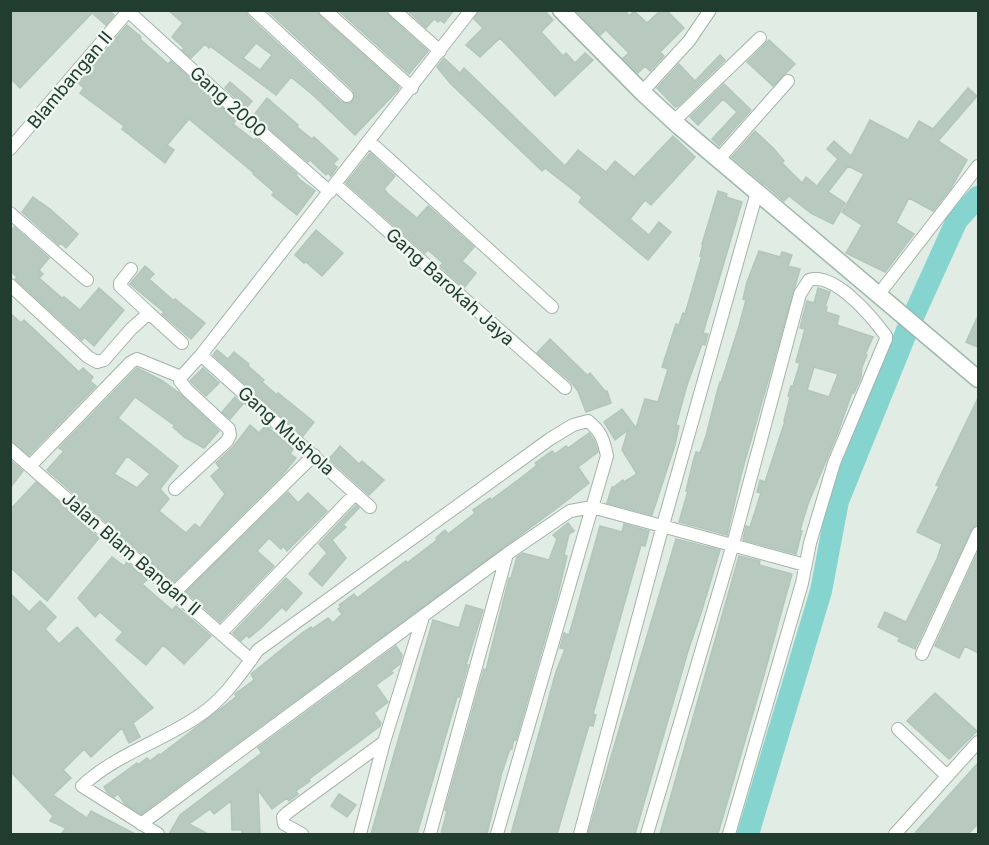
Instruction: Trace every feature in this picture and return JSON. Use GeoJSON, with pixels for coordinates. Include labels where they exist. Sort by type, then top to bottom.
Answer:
{"type":"FeatureCollection","features":[{"type":"Feature","properties":{"kind":"street"},"geometry":{"type":"LineString","coordinates":[[254,10],[347,96]]}},
{"type":"Feature","properties":{"kind":"street"},"geometry":{"type":"LineString","coordinates":[[325,10],[412,88]]}},
{"type":"Feature","properties":{"kind":"street"},"geometry":{"type":"LineString","coordinates":[[394,10],[440,51]]}},
{"type":"Feature","properties":{"kind":"street"},"geometry":{"type":"LineString","coordinates":[[175,489],[227,441],[230,435],[229,429],[187,390],[180,381],[181,377],[370,142],[471,10]]}},
{"type":"Feature","properties":{"kind":"street"},"geometry":{"type":"LineString","coordinates":[[561,10],[642,92],[718,160],[905,315],[978,379]]}},
{"type":"Feature","properties":{"kind":"street"},"geometry":{"type":"LineString","coordinates":[[642,92],[690,41],[710,10]]}},
{"type":"Feature","properties":{"kind":"street","name":"Blambangan II"},"geometry":{"type":"LineString","coordinates":[[10,149],[128,11]]}},
{"type":"Feature","properties":{"kind":"street","name":"Gang 2000"},"geometry":{"type":"LineString","coordinates":[[128,11],[233,107],[333,188]]}},
{"type":"Feature","properties":{"kind":"street"},"geometry":{"type":"LineString","coordinates":[[674,121],[760,38]]}},
{"type":"Feature","properties":{"kind":"street"},"geometry":{"type":"LineString","coordinates":[[718,160],[788,81]]}},
{"type":"Feature","properties":{"kind":"street"},"geometry":{"type":"LineString","coordinates":[[370,142],[552,307]]}},
{"type":"Feature","properties":{"kind":"street"},"geometry":{"type":"LineString","coordinates":[[879,294],[978,166]]}},
{"type":"Feature","properties":{"kind":"street","name":"Gang Barokah Jaya"},"geometry":{"type":"LineString","coordinates":[[333,188],[565,388]]}},
{"type":"Feature","properties":{"kind":"street"},"geometry":{"type":"LineString","coordinates":[[579,834],[757,192]]}},
{"type":"Feature","properties":{"kind":"street"},"geometry":{"type":"LineString","coordinates":[[10,213],[87,280]]}},
{"type":"Feature","properties":{"kind":"street"},"geometry":{"type":"LineString","coordinates":[[131,269],[120,286],[182,343]]}},
{"type":"Feature","properties":{"kind":"street"},"geometry":{"type":"LineString","coordinates":[[647,834],[733,544],[800,294],[809,280],[823,279],[845,293],[870,315],[886,339],[834,463],[802,583],[729,834]]}},
{"type":"Feature","properties":{"kind":"street"},"geometry":{"type":"LineString","coordinates":[[10,285],[88,357],[97,362],[104,360],[130,329],[149,313]]}},
{"type":"Feature","properties":{"kind":"street","name":"Gang Mushola"},"geometry":{"type":"LineString","coordinates":[[201,355],[370,507]]}},
{"type":"Feature","properties":{"kind":"street"},"geometry":{"type":"LineString","coordinates":[[30,466],[131,362],[137,359],[181,377]]}},
{"type":"Feature","properties":{"kind":"street"},"geometry":{"type":"LineString","coordinates":[[158,834],[82,786],[94,775],[200,715],[235,683],[247,656],[531,453],[573,425],[588,421],[599,429],[605,442],[607,456],[497,834]]}},
{"type":"Feature","properties":{"kind":"street","name":"Jalan Blam Bangan II"},"geometry":{"type":"LineString","coordinates":[[10,448],[247,656]]}},
{"type":"Feature","properties":{"kind":"street"},"geometry":{"type":"LineString","coordinates":[[174,593],[314,455]]}},
{"type":"Feature","properties":{"kind":"street"},"geometry":{"type":"LineString","coordinates":[[221,633],[355,494]]}},
{"type":"Feature","properties":{"kind":"street"},"geometry":{"type":"LineString","coordinates":[[141,824],[507,554],[570,511],[592,507],[805,565]]}},
{"type":"Feature","properties":{"kind":"street"},"geometry":{"type":"LineString","coordinates":[[922,654],[978,533]]}},
{"type":"Feature","properties":{"kind":"street"},"geometry":{"type":"LineString","coordinates":[[430,834],[507,554]]}},
{"type":"Feature","properties":{"kind":"street"},"geometry":{"type":"LineString","coordinates":[[360,834],[384,741],[423,617]]}},
{"type":"Feature","properties":{"kind":"street"},"geometry":{"type":"LineString","coordinates":[[898,729],[947,776]]}},
{"type":"Feature","properties":{"kind":"street"},"geometry":{"type":"LineString","coordinates":[[302,834],[284,824],[283,817],[384,741]]}},
{"type":"Feature","properties":{"kind":"street"},"geometry":{"type":"LineString","coordinates":[[895,834],[978,742]]}},
{"type":"Feature","properties":{"kind":"building"},"geometry":{"type":"Polygon","coordinates":[[[10,10],[109,10],[114,15],[106,25],[92,13],[20,88],[10,78],[10,10]]]}},
{"type":"Feature","properties":{"kind":"building"},"geometry":{"type":"Polygon","coordinates":[[[168,10],[246,10],[248,16],[341,102],[350,104],[355,97],[353,90],[267,10],[317,10],[320,16],[399,87],[355,135],[291,77],[276,95],[210,46],[209,48],[205,44],[191,58],[172,37],[183,23],[168,10]],[[256,43],[243,58],[260,70],[272,55],[256,43]]]}},
{"type":"Feature","properties":{"kind":"building"},"geometry":{"type":"Polygon","coordinates":[[[338,10],[386,10],[389,16],[428,51],[409,74],[338,10]]]}},
{"type":"Feature","properties":{"kind":"building"},"geometry":{"type":"Polygon","coordinates":[[[407,10],[454,10],[444,23],[434,19],[426,28],[407,10]]]}},
{"type":"Feature","properties":{"kind":"building"},"geometry":{"type":"Polygon","coordinates":[[[479,10],[544,10],[553,20],[541,32],[563,56],[566,53],[575,63],[585,53],[593,60],[555,96],[500,38],[480,57],[466,45],[483,28],[474,19],[479,10]]]}},
{"type":"Feature","properties":{"kind":"building"},"geometry":{"type":"Polygon","coordinates":[[[576,10],[625,10],[629,16],[634,11],[647,23],[661,10],[666,10],[684,28],[660,52],[664,56],[650,71],[645,66],[638,73],[623,58],[629,53],[606,30],[600,35],[576,10]]]}},
{"type":"Feature","properties":{"kind":"building"},"geometry":{"type":"Polygon","coordinates":[[[127,25],[168,64],[171,61],[236,120],[233,124],[254,140],[256,138],[315,191],[297,215],[272,195],[274,192],[254,173],[189,119],[167,145],[174,150],[165,163],[122,129],[124,126],[80,93],[84,88],[78,83],[127,25]]]}},
{"type":"Feature","properties":{"kind":"building"},"geometry":{"type":"Polygon","coordinates":[[[769,40],[795,64],[773,86],[747,62],[769,40]]]}},
{"type":"Feature","properties":{"kind":"building"},"geometry":{"type":"Polygon","coordinates":[[[720,55],[725,60],[678,106],[675,107],[657,88],[679,64],[695,81],[720,55]]]}},
{"type":"Feature","properties":{"kind":"building"},"geometry":{"type":"Polygon","coordinates":[[[444,58],[460,73],[464,68],[565,166],[578,150],[606,172],[615,161],[634,177],[673,136],[695,157],[651,205],[645,200],[630,219],[649,235],[659,222],[671,232],[648,260],[579,202],[582,197],[545,168],[542,171],[450,83],[437,67],[444,58]]]}},
{"type":"Feature","properties":{"kind":"building"},"geometry":{"type":"Polygon","coordinates":[[[230,82],[252,101],[246,108],[225,88],[230,82]]]}},
{"type":"Feature","properties":{"kind":"building"},"geometry":{"type":"Polygon","coordinates":[[[724,84],[751,110],[719,146],[712,139],[737,112],[723,99],[698,125],[690,117],[724,84]]]}},
{"type":"Feature","properties":{"kind":"building"},"geometry":{"type":"Polygon","coordinates":[[[968,88],[977,96],[938,141],[967,160],[951,188],[933,211],[909,198],[896,223],[914,234],[885,272],[846,253],[862,225],[842,212],[864,174],[848,166],[828,192],[845,203],[833,224],[811,213],[789,196],[784,201],[732,157],[755,131],[774,149],[784,161],[782,163],[802,183],[806,177],[817,186],[838,159],[827,149],[834,141],[851,156],[870,120],[908,140],[919,121],[933,129],[968,88]]]}},
{"type":"Feature","properties":{"kind":"building"},"geometry":{"type":"Polygon","coordinates":[[[267,98],[298,125],[297,127],[312,139],[314,137],[338,159],[333,164],[337,167],[331,176],[328,173],[326,175],[310,160],[308,162],[254,115],[267,98]]]}},
{"type":"Feature","properties":{"kind":"building"},"geometry":{"type":"Polygon","coordinates":[[[370,153],[395,176],[384,189],[388,194],[417,218],[428,206],[474,247],[462,261],[476,273],[464,288],[440,266],[443,263],[428,250],[425,253],[346,183],[370,153]]]}},
{"type":"Feature","properties":{"kind":"building"},"geometry":{"type":"Polygon","coordinates":[[[718,191],[727,194],[726,197],[742,202],[703,333],[708,334],[705,345],[702,344],[687,385],[676,425],[679,426],[675,445],[652,515],[607,503],[612,487],[637,474],[622,450],[628,430],[615,440],[604,422],[622,409],[636,428],[645,399],[658,402],[668,369],[662,367],[676,324],[679,325],[683,313],[685,314],[718,191]]]}},
{"type":"Feature","properties":{"kind":"building"},"geometry":{"type":"Polygon","coordinates":[[[33,197],[78,234],[66,248],[61,243],[59,245],[22,212],[33,197]]]}},
{"type":"Feature","properties":{"kind":"building"},"geometry":{"type":"Polygon","coordinates":[[[14,227],[49,258],[39,270],[43,274],[39,278],[62,298],[64,297],[80,310],[99,288],[124,310],[94,346],[84,337],[82,340],[15,279],[17,277],[10,271],[10,231],[14,227]]]}},
{"type":"Feature","properties":{"kind":"building"},"geometry":{"type":"Polygon","coordinates":[[[316,230],[343,253],[322,276],[295,255],[316,230]]]}},
{"type":"Feature","properties":{"kind":"building"},"geometry":{"type":"Polygon","coordinates":[[[759,251],[780,257],[782,252],[792,255],[788,266],[800,269],[741,475],[727,535],[679,522],[693,462],[696,452],[700,453],[706,436],[717,392],[746,300],[743,299],[747,282],[759,251]]]}},
{"type":"Feature","properties":{"kind":"building"},"geometry":{"type":"Polygon","coordinates":[[[145,266],[154,274],[149,279],[174,301],[175,299],[205,323],[191,339],[162,314],[164,312],[130,284],[145,266]]]}},
{"type":"Feature","properties":{"kind":"building"},"geometry":{"type":"Polygon","coordinates":[[[818,288],[830,292],[825,307],[827,307],[826,312],[839,316],[837,325],[873,337],[865,355],[867,355],[861,377],[852,393],[808,504],[796,554],[743,540],[746,526],[750,527],[761,493],[757,492],[760,480],[765,482],[785,421],[790,397],[788,396],[800,363],[796,362],[805,329],[800,328],[807,301],[814,303],[818,288]],[[814,367],[807,390],[829,397],[838,374],[814,367]]]}},
{"type":"Feature","properties":{"kind":"building"},"geometry":{"type":"Polygon","coordinates":[[[10,313],[21,323],[24,320],[79,372],[83,368],[93,377],[90,381],[96,386],[29,455],[10,441],[10,313]]]}},
{"type":"Feature","properties":{"kind":"building"},"geometry":{"type":"Polygon","coordinates":[[[978,316],[978,347],[966,342],[978,316]]]}},
{"type":"Feature","properties":{"kind":"building"},"geometry":{"type":"Polygon","coordinates":[[[550,339],[587,375],[590,373],[607,391],[611,403],[586,412],[578,391],[571,382],[537,353],[550,339]]]}},
{"type":"Feature","properties":{"kind":"building"},"geometry":{"type":"Polygon","coordinates":[[[217,350],[228,359],[234,352],[264,380],[262,382],[314,422],[303,436],[213,355],[217,350]]]}},
{"type":"Feature","properties":{"kind":"building"},"geometry":{"type":"Polygon","coordinates":[[[137,368],[178,392],[219,431],[204,448],[184,437],[173,427],[174,425],[135,397],[118,418],[178,466],[160,489],[169,499],[159,511],[186,533],[195,524],[200,528],[225,494],[211,476],[220,468],[216,463],[233,447],[250,425],[259,433],[266,425],[293,449],[290,454],[296,458],[283,474],[174,582],[47,470],[64,451],[59,448],[137,368]],[[127,456],[114,474],[137,488],[150,474],[127,456]]]}},
{"type":"Feature","properties":{"kind":"building"},"geometry":{"type":"Polygon","coordinates":[[[203,368],[219,383],[206,396],[190,381],[203,368]]]}},
{"type":"Feature","properties":{"kind":"building"},"geometry":{"type":"Polygon","coordinates":[[[235,397],[243,404],[230,419],[222,412],[235,397]]]}},
{"type":"Feature","properties":{"kind":"building"},"geometry":{"type":"Polygon","coordinates":[[[978,398],[978,525],[971,530],[915,649],[898,641],[900,638],[878,627],[885,612],[906,622],[937,559],[942,544],[917,532],[939,486],[936,485],[978,398]]]}},
{"type":"Feature","properties":{"kind":"building"},"geometry":{"type":"Polygon","coordinates":[[[589,433],[598,452],[578,467],[589,483],[561,505],[141,814],[125,804],[118,794],[114,797],[107,792],[104,787],[137,763],[138,765],[147,758],[150,761],[160,755],[236,697],[235,694],[254,680],[251,674],[302,633],[328,618],[333,623],[342,614],[338,609],[341,607],[339,605],[354,594],[357,598],[406,561],[407,563],[437,540],[436,538],[445,530],[448,534],[475,513],[473,510],[490,498],[491,500],[526,474],[537,465],[535,463],[552,451],[555,454],[566,446],[568,448],[589,433]]]}},
{"type":"Feature","properties":{"kind":"building"},"geometry":{"type":"Polygon","coordinates":[[[340,446],[359,464],[362,461],[384,480],[369,495],[329,459],[340,446]]]}},
{"type":"Feature","properties":{"kind":"building"},"geometry":{"type":"Polygon","coordinates":[[[10,460],[23,471],[10,488],[10,460]]]}},
{"type":"Feature","properties":{"kind":"building"},"geometry":{"type":"Polygon","coordinates":[[[36,482],[99,538],[47,601],[10,567],[10,510],[36,482]]]}},
{"type":"Feature","properties":{"kind":"building"},"geometry":{"type":"Polygon","coordinates":[[[288,492],[298,503],[308,493],[327,511],[287,551],[283,546],[281,549],[269,538],[257,551],[274,566],[220,622],[186,592],[288,492]]]}},
{"type":"Feature","properties":{"kind":"building"},"geometry":{"type":"Polygon","coordinates":[[[356,505],[359,508],[343,525],[346,527],[332,540],[346,558],[322,586],[309,574],[327,553],[319,544],[356,505]]]}},
{"type":"Feature","properties":{"kind":"building"},"geometry":{"type":"Polygon","coordinates":[[[568,523],[574,531],[569,534],[564,555],[567,556],[558,594],[516,740],[514,739],[502,772],[487,834],[441,834],[447,811],[445,810],[484,669],[486,670],[509,578],[511,578],[517,557],[523,553],[549,560],[557,539],[553,535],[568,523]]]}},
{"type":"Feature","properties":{"kind":"building"},"geometry":{"type":"Polygon","coordinates":[[[624,524],[649,531],[645,546],[641,545],[593,714],[596,715],[593,726],[589,725],[557,834],[511,834],[556,672],[565,649],[560,648],[564,633],[569,635],[600,526],[622,532],[624,524]]]}},
{"type":"Feature","properties":{"kind":"building"},"geometry":{"type":"Polygon","coordinates":[[[676,539],[720,550],[635,834],[588,834],[676,539]]]}},
{"type":"Feature","properties":{"kind":"building"},"geometry":{"type":"Polygon","coordinates":[[[978,552],[978,653],[965,646],[959,658],[935,646],[978,552]]]}},
{"type":"Feature","properties":{"kind":"building"},"geometry":{"type":"Polygon","coordinates":[[[739,556],[760,561],[759,565],[792,574],[764,675],[718,834],[660,834],[739,556]]]}},
{"type":"Feature","properties":{"kind":"building"},"geometry":{"type":"Polygon","coordinates":[[[112,557],[124,566],[127,562],[147,580],[142,584],[172,610],[176,606],[211,636],[184,664],[163,645],[146,665],[116,640],[123,632],[100,612],[95,617],[78,598],[112,557]]]}},
{"type":"Feature","properties":{"kind":"building"},"geometry":{"type":"Polygon","coordinates":[[[286,578],[302,593],[286,611],[282,607],[249,638],[247,635],[241,641],[233,633],[286,578]]]}},
{"type":"Feature","properties":{"kind":"building"},"geometry":{"type":"Polygon","coordinates":[[[10,593],[29,612],[40,601],[56,617],[45,629],[59,644],[77,627],[153,708],[133,723],[140,737],[129,743],[122,728],[91,757],[84,749],[63,770],[71,778],[53,795],[87,818],[91,811],[135,834],[61,834],[66,828],[50,821],[53,816],[10,771],[10,593]]]}},
{"type":"Feature","properties":{"kind":"building"},"geometry":{"type":"Polygon","coordinates":[[[466,605],[483,610],[417,834],[371,834],[433,620],[459,628],[466,605]]]}},
{"type":"Feature","properties":{"kind":"building"},"geometry":{"type":"Polygon","coordinates":[[[396,646],[402,655],[400,664],[391,671],[393,673],[376,685],[388,702],[374,713],[381,723],[380,726],[309,779],[310,781],[296,791],[298,794],[289,801],[287,798],[272,809],[258,790],[260,834],[242,834],[242,830],[232,830],[231,801],[214,814],[210,809],[189,824],[208,834],[169,834],[180,815],[262,753],[258,748],[396,646]]]}},
{"type":"Feature","properties":{"kind":"building"},"geometry":{"type":"Polygon","coordinates":[[[935,693],[977,731],[949,759],[907,721],[935,693]]]}},
{"type":"Feature","properties":{"kind":"building"},"geometry":{"type":"Polygon","coordinates":[[[978,763],[978,824],[968,834],[914,834],[978,763]]]}},
{"type":"Feature","properties":{"kind":"building"},"geometry":{"type":"Polygon","coordinates":[[[339,794],[356,805],[347,817],[331,806],[339,794]]]}},
{"type":"Feature","properties":{"kind":"waterway"},"geometry":{"type":"LineString","coordinates":[[748,834],[821,591],[838,501],[908,328],[957,220],[978,197]]}}]}
